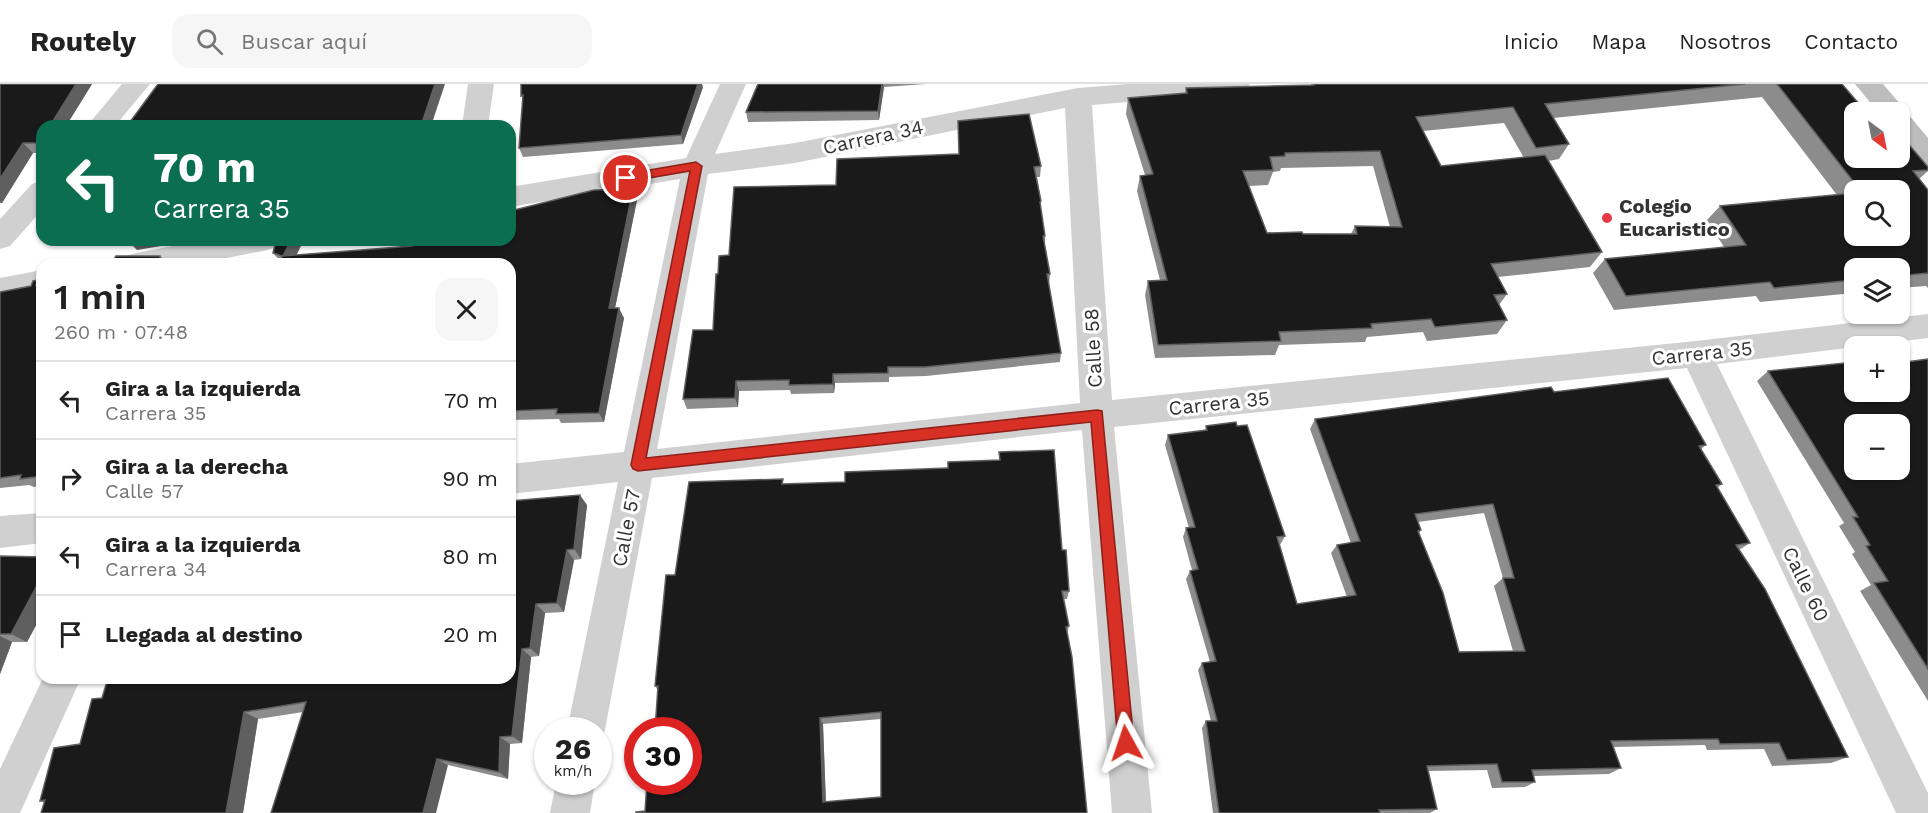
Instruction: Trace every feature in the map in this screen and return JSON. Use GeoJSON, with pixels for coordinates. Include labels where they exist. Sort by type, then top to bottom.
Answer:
{"type":"FeatureCollection","features":[{"type":"Feature","properties":{"kind":"street"},"geometry":{"type":"LineString","coordinates":[[105,120],[137,84]]}},
{"type":"Feature","properties":{"kind":"street"},"geometry":{"type":"LineString","coordinates":[[476,120],[481,84]]}},
{"type":"Feature","properties":{"kind":"street","name":"Calle 57"},"geometry":{"type":"LineString","coordinates":[[589,717],[696,166],[733,84]]}},
{"type":"Feature","properties":{"kind":"street","name":"Carrera 34"},"geometry":{"type":"LineString","coordinates":[[516,196],[696,166],[795,153],[912,128],[1078,97],[1237,84]]}},
{"type":"Feature","properties":{"kind":"street"},"geometry":{"type":"LineString","coordinates":[[1868,84],[1883,102]]}},
{"type":"Feature","properties":{"kind":"street","name":"Calle 58"},"geometry":{"type":"LineString","coordinates":[[1078,97],[1097,415],[1132,813]]}},
{"type":"Feature","properties":{"kind":"street"},"geometry":{"type":"LineString","coordinates":[[1910,134],[1928,156]]}},
{"type":"Feature","properties":{"kind":"street"},"geometry":{"type":"LineString","coordinates":[[0,238],[36,198]]}},
{"type":"Feature","properties":{"kind":"street"},"geometry":{"type":"LineString","coordinates":[[181,258],[256,248]]}},
{"type":"Feature","properties":{"kind":"street"},"geometry":{"type":"LineString","coordinates":[[0,290],[36,283]]}},
{"type":"Feature","properties":{"kind":"street","name":"Carrera 35"},"geometry":{"type":"LineString","coordinates":[[516,478],[1097,415],[1696,354],[1928,326]]}},
{"type":"Feature","properties":{"kind":"street","name":"Calle 60"},"geometry":{"type":"LineString","coordinates":[[1696,354],[1917,813]]}},
{"type":"Feature","properties":{"kind":"street"},"geometry":{"type":"LineString","coordinates":[[0,532],[36,529]]}},
{"type":"Feature","properties":{"kind":"street"},"geometry":{"type":"LineString","coordinates":[[0,813],[59,684]]}},
{"type":"Feature","properties":{"kind":"street"},"geometry":{"type":"LineString","coordinates":[[570,813],[573,795]]}},
{"type":"Feature","properties":{"kind":"building"},"geometry":{"type":"Polygon","coordinates":[[[0,84],[76,84],[54,120],[36,120],[36,143],[23,143],[0,179],[0,84]]]}},
{"type":"Feature","properties":{"kind":"building"},"geometry":{"type":"Polygon","coordinates":[[[158,84],[435,84],[423,120],[131,120],[158,84]]]}},
{"type":"Feature","properties":{"kind":"building"},"geometry":{"type":"Polygon","coordinates":[[[521,84],[698,84],[681,135],[519,148],[523,95],[521,96],[521,84]]]}},
{"type":"Feature","properties":{"kind":"building"},"geometry":{"type":"Polygon","coordinates":[[[758,84],[882,84],[878,111],[746,112],[758,84]]]}},
{"type":"Feature","properties":{"kind":"building"},"geometry":{"type":"Polygon","coordinates":[[[1745,84],[1545,104],[1569,144],[1536,148],[1513,107],[1416,117],[1441,166],[1545,155],[1602,252],[1491,264],[1507,294],[1494,295],[1507,320],[1435,327],[1431,319],[1371,324],[1372,328],[1279,332],[1281,341],[1158,345],[1148,281],[1167,280],[1140,176],[1153,174],[1128,98],[1187,93],[1186,88],[1314,85],[1745,84]],[[1380,151],[1285,153],[1285,156],[1270,157],[1273,170],[1243,171],[1267,233],[1357,234],[1355,226],[1402,227],[1380,151]]]}},
{"type":"Feature","properties":{"kind":"building"},"geometry":{"type":"Polygon","coordinates":[[[1777,84],[1842,84],[1857,102],[1844,102],[1844,168],[1910,168],[1910,146],[1928,167],[1928,170],[1913,171],[1928,190],[1928,273],[1910,275],[1910,258],[1844,258],[1844,281],[1774,288],[1770,282],[1626,296],[1605,259],[1746,245],[1720,206],[1844,194],[1844,246],[1910,246],[1910,180],[1852,180],[1777,84]]]}},
{"type":"Feature","properties":{"kind":"building"},"geometry":{"type":"Polygon","coordinates":[[[1029,114],[1041,166],[1034,167],[1041,201],[1045,236],[1043,236],[1050,274],[1047,274],[1061,353],[925,367],[888,367],[888,373],[833,374],[833,384],[789,385],[789,380],[736,381],[735,398],[683,399],[693,330],[713,330],[716,274],[718,274],[719,256],[729,255],[734,187],[836,185],[837,159],[959,154],[958,121],[1029,114]]]}},
{"type":"Feature","properties":{"kind":"building"},"geometry":{"type":"Polygon","coordinates":[[[633,189],[609,308],[619,308],[599,413],[556,414],[557,409],[516,411],[516,258],[282,258],[282,256],[273,253],[275,246],[288,246],[283,256],[412,246],[516,246],[516,210],[594,190],[633,189]]]}},
{"type":"Feature","properties":{"kind":"building"},"geometry":{"type":"Polygon","coordinates":[[[116,256],[160,256],[160,258],[115,258],[116,256]]]}},
{"type":"Feature","properties":{"kind":"building"},"geometry":{"type":"Polygon","coordinates":[[[36,280],[36,477],[20,479],[21,475],[0,478],[0,292],[31,286],[33,281],[36,280]]]}},
{"type":"Feature","properties":{"kind":"building"},"geometry":{"type":"Polygon","coordinates":[[[1928,359],[1928,669],[1874,583],[1888,581],[1866,546],[1870,545],[1853,517],[1858,517],[1768,371],[1844,363],[1844,402],[1910,402],[1910,361],[1928,359]]]}},
{"type":"Feature","properties":{"kind":"building"},"geometry":{"type":"Polygon","coordinates":[[[1668,378],[1706,445],[1699,446],[1722,484],[1716,485],[1750,543],[1736,545],[1765,589],[1848,757],[1787,760],[1779,743],[1720,744],[1718,739],[1611,741],[1621,768],[1532,770],[1535,782],[1502,782],[1497,764],[1427,766],[1437,809],[1379,810],[1380,813],[1219,813],[1206,721],[1217,721],[1202,663],[1216,661],[1190,571],[1198,569],[1186,528],[1195,527],[1168,435],[1207,430],[1206,426],[1236,422],[1237,426],[1247,425],[1285,536],[1277,537],[1297,604],[1356,595],[1337,545],[1360,541],[1315,419],[1551,387],[1554,392],[1668,378]],[[1493,504],[1415,514],[1421,530],[1418,531],[1443,593],[1459,652],[1525,651],[1503,578],[1514,578],[1493,504]]]}},
{"type":"Feature","properties":{"kind":"building"},"geometry":{"type":"Polygon","coordinates":[[[1054,450],[1062,550],[1066,550],[1069,591],[1062,591],[1069,626],[1066,627],[1072,657],[1087,813],[636,813],[645,811],[646,795],[702,795],[702,717],[656,717],[658,686],[655,686],[666,575],[675,575],[689,482],[783,479],[782,484],[845,482],[845,472],[948,468],[948,462],[1000,460],[999,452],[1054,450]],[[881,712],[820,718],[823,802],[881,797],[881,712]]]}},
{"type":"Feature","properties":{"kind":"building"},"geometry":{"type":"Polygon","coordinates":[[[580,495],[574,549],[567,550],[557,603],[536,604],[530,648],[522,649],[512,736],[500,737],[499,772],[437,759],[423,813],[271,813],[306,702],[244,712],[226,813],[41,813],[45,800],[40,801],[54,748],[80,744],[92,699],[102,698],[106,684],[516,684],[516,500],[580,495]]]}},
{"type":"Feature","properties":{"kind":"building"},"geometry":{"type":"Polygon","coordinates":[[[0,556],[36,557],[36,587],[11,634],[0,634],[0,556]]]}},
{"type":"Feature","properties":{"kind":"place","name":"Colegio Eucaristico"},"geometry":{"type":"Point","coordinates":[1607,218]}},
{"type":"Feature","properties":{"kind":"route"},"geometry":{"type":"LineString","coordinates":[[626,178],[696,166],[638,465],[1097,415],[1126,743]]}}]}
